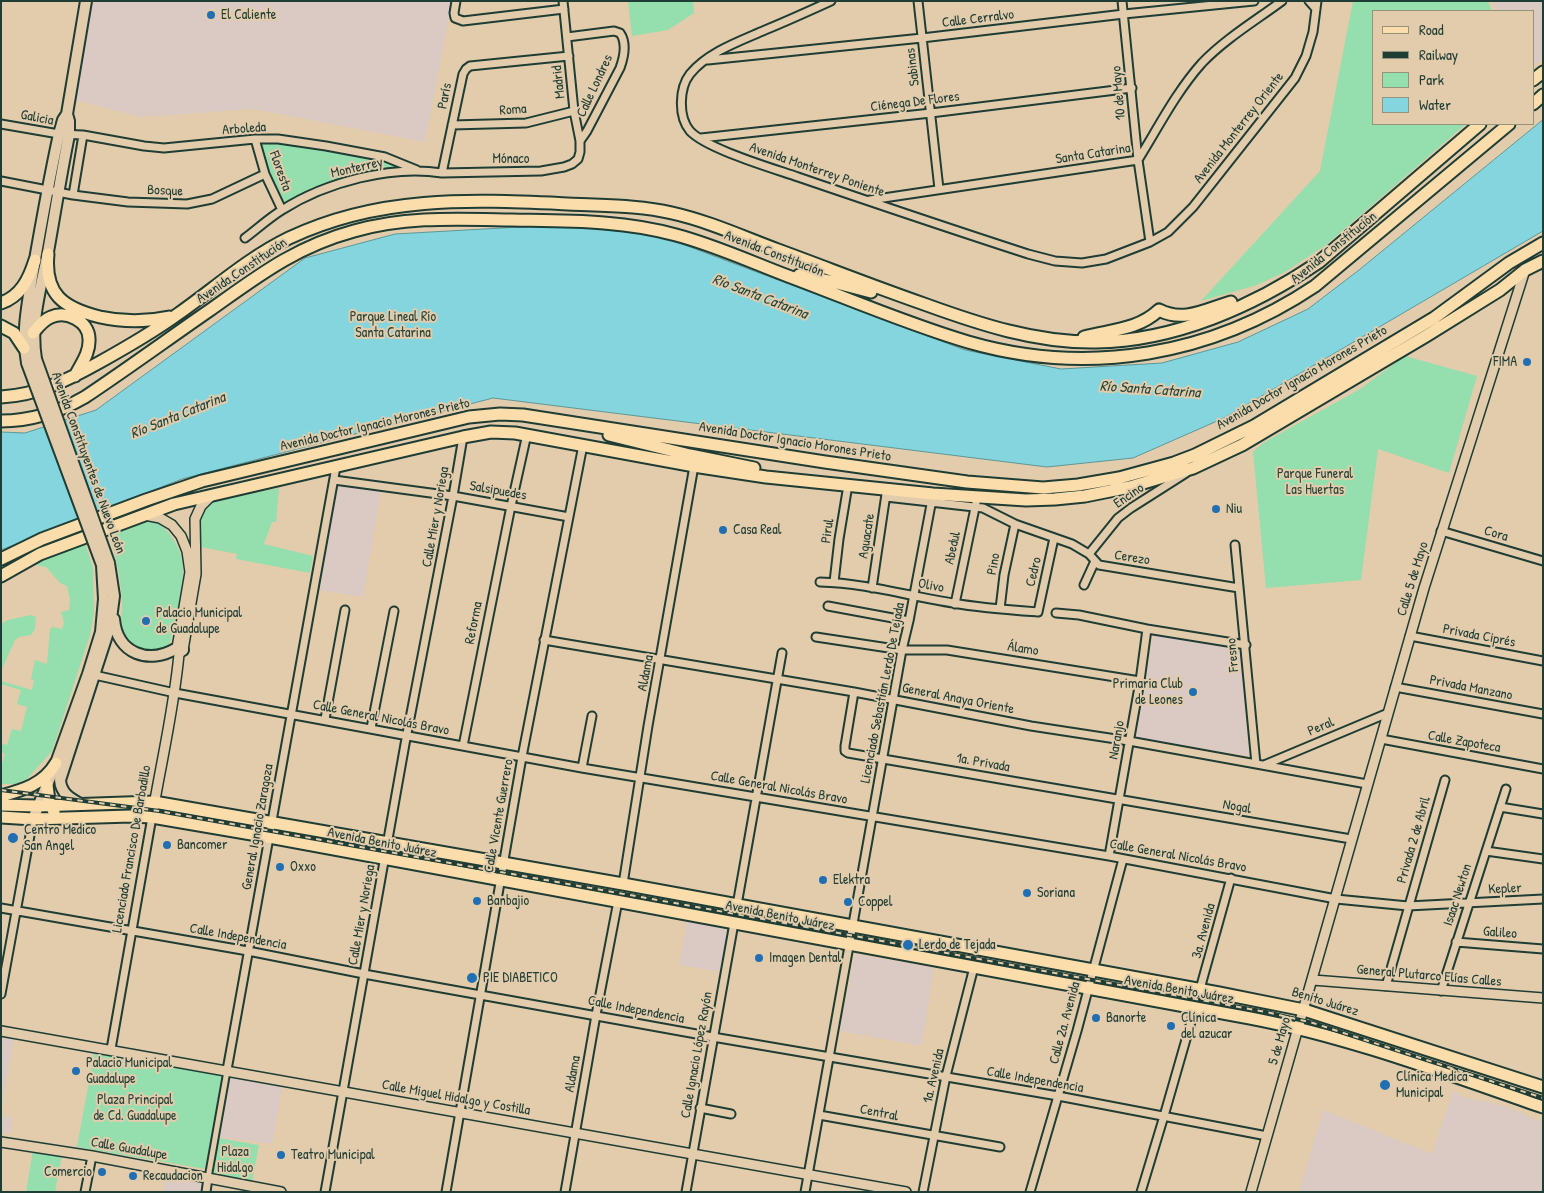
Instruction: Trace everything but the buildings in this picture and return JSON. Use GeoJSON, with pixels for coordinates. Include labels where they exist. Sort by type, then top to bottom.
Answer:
{"type":"FeatureCollection","features":[{"type":"Feature","properties":{"kind":"main road","name":"Avenida Constituyentes de Nuevo León"},"geometry":{"type":"LineString","coordinates":[[31,361],[36,310],[48,254],[58,192],[64,135],[63,120],[67,114],[86,1]]}},
{"type":"Feature","properties":{"kind":"main road","name":"Avenida Constitución"},"geometry":{"type":"LineString","coordinates":[[1,397],[34,392],[54,386],[75,376],[134,343],[176,316],[247,262],[277,244],[310,229],[343,217],[378,208],[450,201],[611,206],[667,212],[702,222],[990,327],[1034,336],[1071,341],[1113,341],[1172,332],[1260,297],[1290,281],[1319,262],[1479,125]]}},
{"type":"Feature","properties":{"kind":"main road","name":"Avenida Constitución"},"geometry":{"type":"LineString","coordinates":[[1,421],[41,416],[75,403],[96,391],[280,261],[317,243],[373,226],[421,219],[556,220],[643,226],[678,235],[903,320],[967,342],[1028,355],[1089,358],[1129,356],[1169,350],[1227,333],[1264,317],[1299,297],[1315,286],[1508,125]]}},
{"type":"Feature","properties":{"kind":"main road","name":"Avenida Constituyentes de Nuevo León"},"geometry":{"type":"LineString","coordinates":[[64,135],[48,190],[35,260],[25,327],[24,348],[31,361],[113,585],[113,611],[91,675],[60,780],[62,789],[68,796],[82,805]]}},
{"type":"Feature","properties":{"kind":"main road","name":"Avenida Doctor Ignacio Morones Prieto"},"geometry":{"type":"LineString","coordinates":[[1,558],[146,500],[202,481],[469,417],[500,414],[523,415],[825,462],[1008,487],[1043,488],[1078,485],[1119,478],[1174,463],[1195,455],[1254,426],[1434,318],[1509,263],[1543,243]]}},
{"type":"Feature","properties":{"kind":"main road"},"geometry":{"type":"LineString","coordinates":[[48,254],[47,273],[51,285],[62,301],[73,308],[108,318],[129,321],[156,320],[176,316]]}},
{"type":"Feature","properties":{"kind":"main road"},"geometry":{"type":"LineString","coordinates":[[1,304],[19,292],[27,281],[35,260]]}},
{"type":"Feature","properties":{"kind":"main road","name":"Avenida Doctor Ignacio Morones Prieto"},"geometry":{"type":"LineString","coordinates":[[1,576],[40,554],[174,504],[491,432],[527,434],[694,466],[766,477],[848,485],[887,493],[976,502],[1078,497],[1130,487],[1193,468],[1242,445],[1426,336],[1500,290],[1525,270],[1543,261]]}},
{"type":"Feature","properties":{"kind":"main road"},"geometry":{"type":"LineString","coordinates":[[773,270],[827,280],[894,299],[909,299]]}},
{"type":"Feature","properties":{"kind":"main road"},"geometry":{"type":"LineString","coordinates":[[1071,341],[1137,324],[1150,318],[1159,310],[1175,316],[1186,316],[1229,302],[1260,297]]}},
{"type":"Feature","properties":{"kind":"main road"},"geometry":{"type":"LineString","coordinates":[[33,333],[44,321],[54,316],[69,316],[81,322],[89,336],[89,344],[87,354],[75,376]]}},
{"type":"Feature","properties":{"kind":"main road"},"geometry":{"type":"LineString","coordinates":[[1,326],[14,333],[24,348]]}},
{"type":"Feature","properties":{"kind":"main road"},"geometry":{"type":"LineString","coordinates":[[557,420],[690,455],[830,484]]}},
{"type":"Feature","properties":{"kind":"main road","name":"Avenida Constituyentes de Nuevo León"},"geometry":{"type":"LineString","coordinates":[[33,819],[91,675],[102,621],[105,564]]}},
{"type":"Feature","properties":{"kind":"main road"},"geometry":{"type":"LineString","coordinates":[[113,611],[115,628],[119,638],[132,651],[154,657],[180,651]]}},
{"type":"Feature","properties":{"kind":"main road"},"geometry":{"type":"LineString","coordinates":[[1,796],[25,790],[36,784],[46,776],[56,763]]}},
{"type":"Feature","properties":{"kind":"main road"},"geometry":{"type":"LineString","coordinates":[[47,785],[50,805],[60,818]]}},
{"type":"Feature","properties":{"kind":"main road","name":"Avenida Benito Juárez"},"geometry":{"type":"LineString","coordinates":[[1,805],[37,806],[154,802],[623,884],[1092,970]]}},
{"type":"Feature","properties":{"kind":"main road","name":"Avenida Benito Juárez"},"geometry":{"type":"LineString","coordinates":[[1,818],[152,817],[734,922],[1195,1008],[1298,1028],[1384,1054],[1543,1108]]}},
{"type":"Feature","properties":{"kind":"main road","name":"Benito Juárez"},"geometry":{"type":"LineString","coordinates":[[1092,970],[1304,1010],[1543,1087]]}},
{"type":"Feature","properties":{"kind":"main road"},"geometry":{"type":"LineString","coordinates":[[1384,1054],[1389,1038]]}},
{"type":"Feature","properties":{"kind":"street"},"geometry":{"type":"LineString","coordinates":[[456,1],[455,18],[463,21],[564,9]]}},
{"type":"Feature","properties":{"kind":"street","name":"Madrid"},"geometry":{"type":"LineString","coordinates":[[562,1],[574,111],[580,142],[578,159]]}},
{"type":"Feature","properties":{"kind":"street","name":"Avenida Monterrey Poniente"},"geometry":{"type":"LineString","coordinates":[[831,1],[735,44],[705,60],[690,75],[682,94],[684,121],[690,131],[719,148],[763,165],[1055,261],[1082,263],[1106,260],[1150,242]]}},
{"type":"Feature","properties":{"kind":"street","name":"Sabinas"},"geometry":{"type":"LineString","coordinates":[[918,1],[939,189]]}},
{"type":"Feature","properties":{"kind":"street","name":"10 de Mayo"},"geometry":{"type":"LineString","coordinates":[[1122,1],[1138,160],[1150,242]]}},
{"type":"Feature","properties":{"kind":"street","name":"Calle Cerralvo"},"geometry":{"type":"LineString","coordinates":[[705,60],[740,58],[1254,1]]}},
{"type":"Feature","properties":{"kind":"street","name":"Santa Catarina"},"geometry":{"type":"LineString","coordinates":[[867,200],[1138,160],[1188,80],[1203,62],[1230,39],[1282,1]]}},
{"type":"Feature","properties":{"kind":"street","name":"Avenida Monterrey Oriente"},"geometry":{"type":"LineString","coordinates":[[1150,242],[1168,232],[1192,207],[1295,78],[1306,56],[1316,5],[1309,1]]}},
{"type":"Feature","properties":{"kind":"street","name":"Calle Londres"},"geometry":{"type":"LineString","coordinates":[[567,37],[614,31],[620,33],[624,42],[623,59],[620,68],[580,142]]}},
{"type":"Feature","properties":{"kind":"street"},"geometry":{"type":"LineString","coordinates":[[735,44],[734,52],[740,58]]}},
{"type":"Feature","properties":{"kind":"street","name":"París"},"geometry":{"type":"LineString","coordinates":[[442,172],[463,74],[466,68],[470,66],[569,56]]}},
{"type":"Feature","properties":{"kind":"street","name":"Ciénega De Flores"},"geometry":{"type":"LineString","coordinates":[[700,138],[931,113],[1132,88]]}},
{"type":"Feature","properties":{"kind":"street","name":"Roma"},"geometry":{"type":"LineString","coordinates":[[452,126],[526,123],[574,111]]}},
{"type":"Feature","properties":{"kind":"street","name":"Galicia"},"geometry":{"type":"LineString","coordinates":[[1,124],[64,135]]}},
{"type":"Feature","properties":{"kind":"street","name":"Arboleda"},"geometry":{"type":"LineString","coordinates":[[64,135],[83,135],[164,148],[255,139],[278,139],[385,157],[418,171]]}},
{"type":"Feature","properties":{"kind":"street"},"geometry":{"type":"LineString","coordinates":[[73,195],[83,135]]}},
{"type":"Feature","properties":{"kind":"street","name":"Floresta"},"geometry":{"type":"LineString","coordinates":[[255,139],[266,174],[282,210]]}},
{"type":"Feature","properties":{"kind":"street","name":"Mónaco"},"geometry":{"type":"LineString","coordinates":[[442,172],[541,171],[564,167],[578,159]]}},
{"type":"Feature","properties":{"kind":"street","name":"Monterrey"},"geometry":{"type":"LineString","coordinates":[[245,238],[282,210],[345,182],[396,172],[442,172]]}},
{"type":"Feature","properties":{"kind":"street","name":"Bosque"},"geometry":{"type":"LineString","coordinates":[[1,181],[73,195],[128,202],[187,204],[212,199],[266,174]]}},
{"type":"Feature","properties":{"kind":"street","name":"Calle 5 de Mayo"},"geometry":{"type":"LineString","coordinates":[[1336,899],[1351,840],[1441,531],[1525,270]]}},
{"type":"Feature","properties":{"kind":"street","name":"Reforma"},"geometry":{"type":"LineString","coordinates":[[463,746],[510,506],[527,434]]}},
{"type":"Feature","properties":{"kind":"street","name":"Calle Mier y Noriega"},"geometry":{"type":"LineString","coordinates":[[325,1192],[407,735],[463,437]]}},
{"type":"Feature","properties":{"kind":"street","name":"Calle Vicente Guerrero"},"geometry":{"type":"LineString","coordinates":[[446,1192],[522,756],[583,445]]}},
{"type":"Feature","properties":{"kind":"street","name":"Aldama"},"geometry":{"type":"LineString","coordinates":[[623,884],[694,466]]}},
{"type":"Feature","properties":{"kind":"street","name":"General Ignacio Zaragoza"},"geometry":{"type":"LineString","coordinates":[[206,1192],[336,467]]}},
{"type":"Feature","properties":{"kind":"street","name":"Encino"},"geometry":{"type":"LineString","coordinates":[[1089,554],[1118,518],[1193,468]]}},
{"type":"Feature","properties":{"kind":"street","name":"Salsipuedes"},"geometry":{"type":"LineString","coordinates":[[334,480],[453,496],[569,516]]}},
{"type":"Feature","properties":{"kind":"street","name":"Pirul"},"geometry":{"type":"LineString","coordinates":[[834,582],[848,485]]}},
{"type":"Feature","properties":{"kind":"street","name":"Aguacate"},"geometry":{"type":"LineString","coordinates":[[872,588],[887,493]]}},
{"type":"Feature","properties":{"kind":"street","name":"Licenciado Francisco De Barbadillo"},"geometry":{"type":"LineString","coordinates":[[180,651],[196,574],[195,519],[201,506],[215,494]]}},
{"type":"Feature","properties":{"kind":"street","name":"Licenciado Sebastián Lerdo De Tejada"},"geometry":{"type":"LineString","coordinates":[[805,1192],[902,650],[932,498]]}},
{"type":"Feature","properties":{"kind":"street","name":"Cerezo"},"geometry":{"type":"LineString","coordinates":[[976,502],[1015,524],[1072,544],[1089,554],[1099,565],[1239,588]]}},
{"type":"Feature","properties":{"kind":"street","name":"Abedul"},"geometry":{"type":"LineString","coordinates":[[955,604],[976,502]]}},
{"type":"Feature","properties":{"kind":"street","name":"Licenciado Francisco De Barbadillo"},"geometry":{"type":"LineString","coordinates":[[111,1049],[175,692],[190,572],[187,551],[181,536],[172,525],[160,518],[142,515]]}},
{"type":"Feature","properties":{"kind":"street","name":"Pino"},"geometry":{"type":"LineString","coordinates":[[1000,609],[1004,575],[1015,524]]}},
{"type":"Feature","properties":{"kind":"street","name":"Cora"},"geometry":{"type":"LineString","coordinates":[[1441,531],[1543,561]]}},
{"type":"Feature","properties":{"kind":"street","name":"Cedro"},"geometry":{"type":"LineString","coordinates":[[1038,612],[1054,538]]}},
{"type":"Feature","properties":{"kind":"street","name":"Fresno"},"geometry":{"type":"LineString","coordinates":[[1235,545],[1260,764]]}},
{"type":"Feature","properties":{"kind":"street"},"geometry":{"type":"LineString","coordinates":[[1084,585],[1095,561]]}},
{"type":"Feature","properties":{"kind":"street","name":"Olivo"},"geometry":{"type":"LineString","coordinates":[[820,582],[834,582],[872,588],[955,604],[1038,612]]}},
{"type":"Feature","properties":{"kind":"street"},"geometry":{"type":"LineString","coordinates":[[828,606],[909,620]]}},
{"type":"Feature","properties":{"kind":"street"},"geometry":{"type":"LineString","coordinates":[[325,719],[345,610]]}},
{"type":"Feature","properties":{"kind":"street"},"geometry":{"type":"LineString","coordinates":[[371,728],[394,611]]}},
{"type":"Feature","properties":{"kind":"street"},"geometry":{"type":"LineString","coordinates":[[1056,613],[1079,615],[1246,644]]}},
{"type":"Feature","properties":{"kind":"street","name":"Naranjo"},"geometry":{"type":"LineString","coordinates":[[1109,856],[1140,681],[1147,628]]}},
{"type":"Feature","properties":{"kind":"street","name":"Privada Ciprés"},"geometry":{"type":"LineString","coordinates":[[1410,636],[1543,661]]}},
{"type":"Feature","properties":{"kind":"street","name":"Álamo"},"geometry":{"type":"LineString","coordinates":[[816,637],[902,650],[948,650],[1140,681]]}},
{"type":"Feature","properties":{"kind":"street","name":"General Anaya Oriente"},"geometry":{"type":"LineString","coordinates":[[544,640],[854,692],[1031,726],[1129,741],[1367,784]]}},
{"type":"Feature","properties":{"kind":"street"},"geometry":{"type":"LineString","coordinates":[[736,905],[782,652]]}},
{"type":"Feature","properties":{"kind":"street","name":"Calle General Nicolás Bravo"},"geometry":{"type":"LineString","coordinates":[[91,675],[582,768],[1109,856],[1336,899],[1408,906],[1469,903]]}},
{"type":"Feature","properties":{"kind":"street","name":"Privada Manzano"},"geometry":{"type":"LineString","coordinates":[[1396,687],[1543,714]]}},
{"type":"Feature","properties":{"kind":"street","name":"1a. Privada"},"geometry":{"type":"LineString","coordinates":[[854,692],[845,749],[848,753],[1118,800]]}},
{"type":"Feature","properties":{"kind":"street","name":"Peral"},"geometry":{"type":"LineString","coordinates":[[1260,764],[1388,713]]}},
{"type":"Feature","properties":{"kind":"street"},"geometry":{"type":"LineString","coordinates":[[582,768],[592,716]]}},
{"type":"Feature","properties":{"kind":"street","name":"Calle Zapoteca"},"geometry":{"type":"LineString","coordinates":[[1380,739],[1543,769]]}},
{"type":"Feature","properties":{"kind":"street","name":"Privada 2 de Abril"},"geometry":{"type":"LineString","coordinates":[[1386,986],[1444,780]]}},
{"type":"Feature","properties":{"kind":"street","name":"Isaac Newton"},"geometry":{"type":"LineString","coordinates":[[1441,991],[1506,789]]}},
{"type":"Feature","properties":{"kind":"street","name":"Nogal"},"geometry":{"type":"LineString","coordinates":[[1118,800],[1351,840]]}},
{"type":"Feature","properties":{"kind":"street"},"geometry":{"type":"LineString","coordinates":[[1500,807],[1543,814]]}},
{"type":"Feature","properties":{"kind":"street"},"geometry":{"type":"LineString","coordinates":[[1,994],[33,819]]}},
{"type":"Feature","properties":{"kind":"street"},"geometry":{"type":"LineString","coordinates":[[1486,851],[1543,859]]}},
{"type":"Feature","properties":{"kind":"street","name":"Calle 2a. Avenida"},"geometry":{"type":"LineString","coordinates":[[1030,1192],[1123,860]]}},
{"type":"Feature","properties":{"kind":"street","name":"3a. Avenida"},"geometry":{"type":"LineString","coordinates":[[1200,989],[1231,878]]}},
{"type":"Feature","properties":{"kind":"street","name":"5 de Mayo"},"geometry":{"type":"LineString","coordinates":[[1251,1192],[1336,899]]}},
{"type":"Feature","properties":{"kind":"street","name":"Kepler"},"geometry":{"type":"LineString","coordinates":[[1469,903],[1543,899]]}},
{"type":"Feature","properties":{"kind":"street","name":"Aldama"},"geometry":{"type":"LineString","coordinates":[[565,1192],[618,901]]}},
{"type":"Feature","properties":{"kind":"street","name":"Calle Independencia"},"geometry":{"type":"LineString","coordinates":[[1,908],[248,951],[364,974],[829,1058],[1058,1096],[1267,1136]]}},
{"type":"Feature","properties":{"kind":"street","name":"Calle Ignacio López Rayón"},"geometry":{"type":"LineString","coordinates":[[686,1192],[712,1037],[734,922]]}},
{"type":"Feature","properties":{"kind":"street","name":"Galileo"},"geometry":{"type":"LineString","coordinates":[[1456,942],[1543,949]]}},
{"type":"Feature","properties":{"kind":"street","name":"1a. Avenida"},"geometry":{"type":"LineString","coordinates":[[923,1192],[946,1076],[974,967]]}},
{"type":"Feature","properties":{"kind":"street","name":"General Plutarco Elías Calles"},"geometry":{"type":"LineString","coordinates":[[1312,980],[1543,998]]}},
{"type":"Feature","properties":{"kind":"street"},"geometry":{"type":"LineString","coordinates":[[1141,1192],[1195,1008]]}},
{"type":"Feature","properties":{"kind":"street","name":"Calle Miguel Hidalgo y Costilla"},"geometry":{"type":"LineString","coordinates":[[1,1031],[111,1049],[906,1192]]}},
{"type":"Feature","properties":{"kind":"street"},"geometry":{"type":"LineString","coordinates":[[700,1108],[731,1114]]}},
{"type":"Feature","properties":{"kind":"street","name":"Central"},"geometry":{"type":"LineString","coordinates":[[819,1115],[1000,1147]]}},
{"type":"Feature","properties":{"kind":"street","name":"Calle Guadalupe"},"geometry":{"type":"LineString","coordinates":[[1,1142],[92,1156],[281,1192]]}},
{"type":"Feature","properties":{"kind":"street"},"geometry":{"type":"LineString","coordinates":[[85,1192],[92,1156]]}},
{"type":"Feature","properties":{"kind":"shaded area"},"geometry":{"type":"Polygon","coordinates":[[[90,1],[452,1],[425,142],[253,109],[140,117],[72,99],[90,1]]]}},
{"type":"Feature","properties":{"kind":"shaded area"},"geometry":{"type":"Polygon","coordinates":[[[1492,1],[1543,1],[1543,58],[1534,66],[1534,10],[1496,10],[1492,1]]]}},
{"type":"Feature","properties":{"kind":"shaded area"},"geometry":{"type":"Polygon","coordinates":[[[337,483],[381,490],[363,597],[318,590],[337,483]]]}},
{"type":"Feature","properties":{"kind":"shaded area","name":"Primaria Club de Leones"},"geometry":{"type":"Polygon","coordinates":[[[1154,633],[1240,648],[1249,756],[1135,737],[1154,633]]]}},
{"type":"Feature","properties":{"kind":"shaded area"},"geometry":{"type":"Polygon","coordinates":[[[687,921],[728,928],[721,972],[679,965],[687,921]]]}},
{"type":"Feature","properties":{"kind":"shaded area"},"geometry":{"type":"Polygon","coordinates":[[[855,954],[934,968],[922,1046],[840,1031],[855,954]]]}},
{"type":"Feature","properties":{"kind":"shaded area"},"geometry":{"type":"Polygon","coordinates":[[[1,1036],[14,1039],[1,1111],[1,1036]]]}},
{"type":"Feature","properties":{"kind":"shaded area"},"geometry":{"type":"Polygon","coordinates":[[[231,1075],[283,1084],[272,1144],[219,1137],[231,1075]]]}},
{"type":"Feature","properties":{"kind":"shaded area"},"geometry":{"type":"Polygon","coordinates":[[[1453,1091],[1461,1096],[1477,1101],[1487,1101],[1543,1122],[1543,1192],[1299,1192],[1323,1110],[1432,1154],[1453,1091]]]}},
{"type":"Feature","properties":{"kind":"shaded area"},"geometry":{"type":"Polygon","coordinates":[[[1,1116],[13,1118],[10,1134],[1,1133],[1,1116]]]}},
{"type":"Feature","properties":{"kind":"shaded area"},"geometry":{"type":"Polygon","coordinates":[[[166,1174],[202,1181],[201,1192],[163,1192],[166,1174]]]}},
{"type":"Feature","properties":{"kind":"green space"},"geometry":{"type":"Polygon","coordinates":[[[628,1],[693,1],[694,13],[668,30],[632,36],[628,1]]]}},
{"type":"Feature","properties":{"kind":"green space"},"geometry":{"type":"Polygon","coordinates":[[[1353,1],[1488,1],[1492,10],[1372,10],[1372,125],[1465,125],[1326,245],[1285,272],[1257,285],[1201,301],[1320,171],[1353,1]]]}},
{"type":"Feature","properties":{"kind":"green space"},"geometry":{"type":"Polygon","coordinates":[[[264,141],[392,162],[396,167],[324,185],[284,205],[270,173],[262,144],[264,141]]]}},
{"type":"Feature","properties":{"kind":"green space","name":"Parque Funeral Las Huertas"},"geometry":{"type":"Polygon","coordinates":[[[1405,356],[1477,376],[1449,473],[1378,449],[1361,580],[1266,588],[1253,452],[1263,443],[1360,389],[1405,356]]]}},
{"type":"Feature","properties":{"kind":"green space"},"geometry":{"type":"Polygon","coordinates":[[[279,488],[276,522],[272,522],[264,544],[313,556],[310,573],[236,559],[237,554],[201,547],[199,542],[200,516],[214,500],[279,488]]]}},
{"type":"Feature","properties":{"kind":"green space"},"geometry":{"type":"Polygon","coordinates":[[[140,521],[154,522],[167,530],[182,559],[183,577],[171,640],[166,647],[159,651],[144,650],[136,647],[126,638],[122,626],[120,583],[116,558],[109,534],[140,521]]]}},
{"type":"Feature","properties":{"kind":"green space"},"geometry":{"type":"Polygon","coordinates":[[[85,543],[93,568],[94,613],[90,635],[52,751],[27,779],[15,784],[1,784],[1,767],[5,754],[1,752],[2,744],[7,745],[12,729],[21,731],[27,707],[17,704],[21,690],[1,684],[1,681],[32,690],[34,680],[31,679],[35,660],[47,664],[50,629],[52,627],[62,629],[64,623],[61,612],[69,610],[70,600],[67,586],[60,583],[46,567],[39,566],[34,562],[85,543]]]}},
{"type":"Feature","properties":{"kind":"green space"},"geometry":{"type":"Polygon","coordinates":[[[31,615],[36,617],[35,629],[31,635],[19,637],[15,640],[1,671],[1,624],[8,620],[31,615]]]}},
{"type":"Feature","properties":{"kind":"green space","name":"Plaza Principal de Cd. Guadalupe"},"geometry":{"type":"Polygon","coordinates":[[[94,1054],[223,1074],[205,1169],[77,1147],[94,1054]]]}},
{"type":"Feature","properties":{"kind":"green space","name":"Plaza Hidalgo"},"geometry":{"type":"Polygon","coordinates":[[[218,1138],[259,1145],[252,1181],[212,1174],[218,1138]]]}},
{"type":"Feature","properties":{"kind":"green space"},"geometry":{"type":"Polygon","coordinates":[[[33,1150],[62,1155],[55,1192],[26,1192],[33,1150]]]}},
{"type":"Feature","properties":{"kind":"water","name":"Río Santa Catarina"},"geometry":{"type":"Polygon","coordinates":[[[1543,120],[1543,231],[1224,418],[1133,458],[1047,467],[493,398],[182,479],[1,550],[1,432],[25,433],[96,410],[305,258],[395,234],[555,225],[658,235],[965,350],[1061,369],[1162,363],[1238,342],[1308,309],[1359,270],[1543,120]]]}},
{"type":"Feature","properties":{"kind":"railway"},"geometry":{"type":"LineString","coordinates":[[1,790],[159,811],[708,909],[1266,1012],[1313,1023],[1543,1098]]}},
{"type":"Feature","properties":{"kind":"place","name":"El Caliente"},"geometry":{"type":"Point","coordinates":[211,15]}},
{"type":"Feature","properties":{"kind":"place","name":"FIMA"},"geometry":{"type":"Point","coordinates":[1527,362]}},
{"type":"Feature","properties":{"kind":"place","name":"Niu"},"geometry":{"type":"Point","coordinates":[1216,509]}},
{"type":"Feature","properties":{"kind":"place","name":"Casa Real"},"geometry":{"type":"Point","coordinates":[723,530]}},
{"type":"Feature","properties":{"kind":"place","name":"Palacio Municipal de Guadalupe"},"geometry":{"type":"Point","coordinates":[146,621]}},
{"type":"Feature","properties":{"kind":"place","name":"Primaria Club de Leones"},"geometry":{"type":"Point","coordinates":[1193,692]}},
{"type":"Feature","properties":{"kind":"place","name":"Centro Medico San Angel"},"geometry":{"type":"Point","coordinates":[13,838]}},
{"type":"Feature","properties":{"kind":"place","name":"Bancomer"},"geometry":{"type":"Point","coordinates":[167,845]}},
{"type":"Feature","properties":{"kind":"place","name":"Oxxo"},"geometry":{"type":"Point","coordinates":[280,867]}},
{"type":"Feature","properties":{"kind":"place","name":"Elektra"},"geometry":{"type":"Point","coordinates":[823,880]}},
{"type":"Feature","properties":{"kind":"place","name":"Soriana"},"geometry":{"type":"Point","coordinates":[1027,893]}},
{"type":"Feature","properties":{"kind":"place","name":"Banbajio"},"geometry":{"type":"Point","coordinates":[477,901]}},
{"type":"Feature","properties":{"kind":"place","name":"Coppel"},"geometry":{"type":"Point","coordinates":[848,902]}},
{"type":"Feature","properties":{"kind":"place","name":"Lerdo de Tejada"},"geometry":{"type":"Point","coordinates":[908,945]}},
{"type":"Feature","properties":{"kind":"place","name":"Imagen Dental"},"geometry":{"type":"Point","coordinates":[759,958]}},
{"type":"Feature","properties":{"kind":"place","name":"PIE DIABETICO"},"geometry":{"type":"Point","coordinates":[472,978]}},
{"type":"Feature","properties":{"kind":"place","name":"Banorte"},"geometry":{"type":"Point","coordinates":[1096,1018]}},
{"type":"Feature","properties":{"kind":"place","name":"Clínica del azucar"},"geometry":{"type":"Point","coordinates":[1171,1026]}},
{"type":"Feature","properties":{"kind":"place","name":"Palacio Municipal Guadalupe"},"geometry":{"type":"Point","coordinates":[76,1071]}},
{"type":"Feature","properties":{"kind":"place","name":"Clínica Medica Municipal"},"geometry":{"type":"Point","coordinates":[1385,1085]}},
{"type":"Feature","properties":{"kind":"place","name":"Teatro Municipal"},"geometry":{"type":"Point","coordinates":[281,1155]}},
{"type":"Feature","properties":{"kind":"place","name":"Comercio"},"geometry":{"type":"Point","coordinates":[102,1172]}},
{"type":"Feature","properties":{"kind":"place","name":"Recaudacion"},"geometry":{"type":"Point","coordinates":[133,1176]}},
{"type":"Feature","properties":{"kind":"park label","name":"Parque Lineal Río Santa Catarina"},"geometry":{"type":"Point","coordinates":[393,326]}}]}
